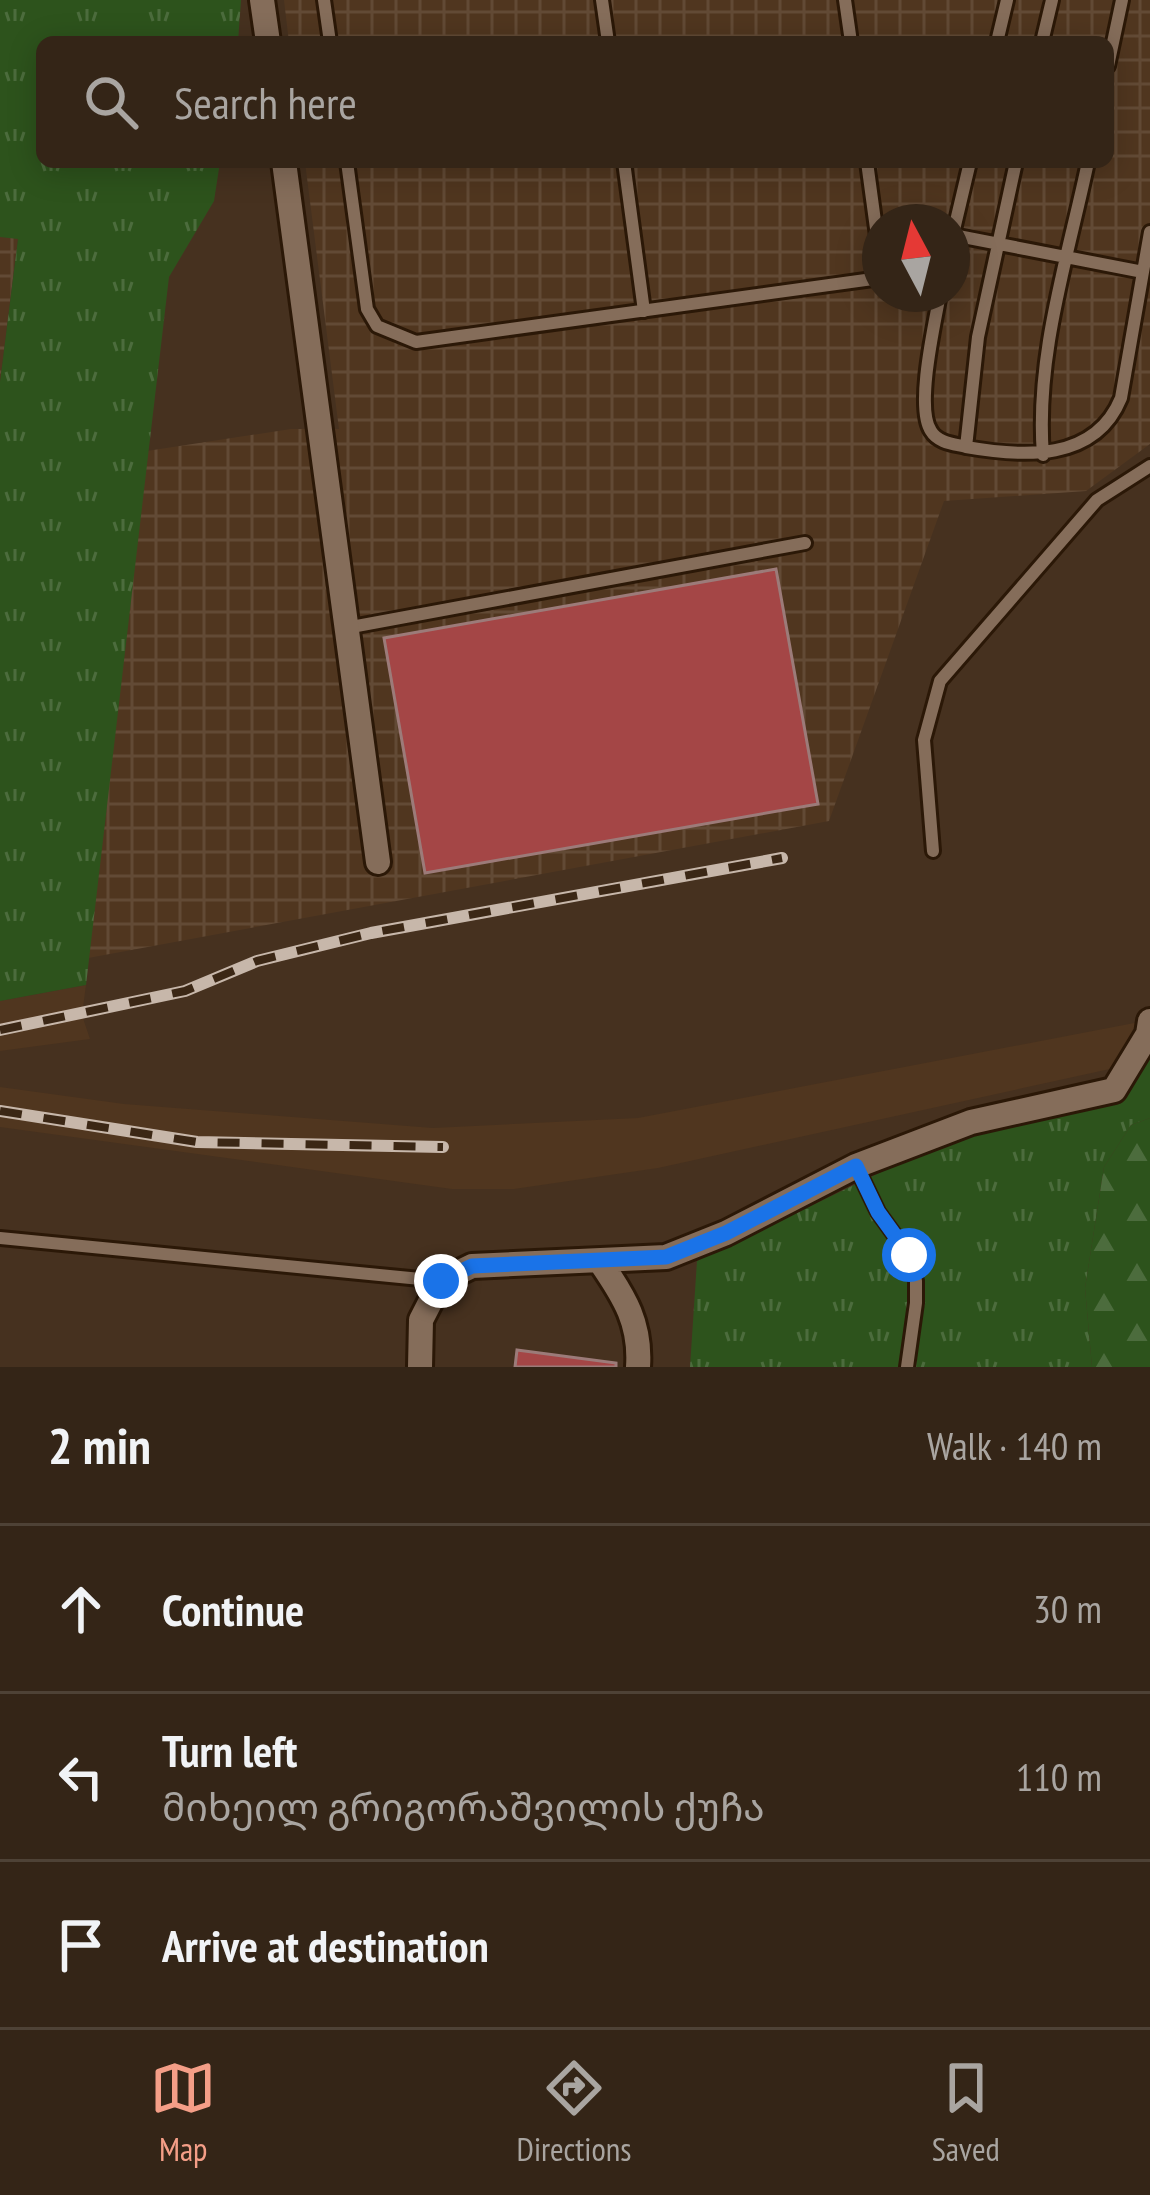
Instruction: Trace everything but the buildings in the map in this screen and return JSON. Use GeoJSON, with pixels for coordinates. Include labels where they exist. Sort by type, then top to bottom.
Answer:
{"type":"FeatureCollection","features":[{"type":"Feature","properties":{"kind":"street"},"geometry":{"type":"LineString","coordinates":[[262,0],[267,36]]}},
{"type":"Feature","properties":{"kind":"street"},"geometry":{"type":"LineString","coordinates":[[285,168],[378,862]]}},
{"type":"Feature","properties":{"kind":"street"},"geometry":{"type":"LineString","coordinates":[[420,1367],[421,1320],[441,1281],[472,1266],[666,1257],[726,1233],[856,1166],[970,1122],[1114,1090],[1148,1034],[1150,1021]]}},
{"type":"Feature","properties":{"kind":"street"},"geometry":{"type":"LineString","coordinates":[[602,1263],[631,1307],[640,1342],[638,1367]]}},
{"type":"Feature","properties":{"kind":"lane"},"geometry":{"type":"LineString","coordinates":[[324,0],[329,36]]}},
{"type":"Feature","properties":{"kind":"lane"},"geometry":{"type":"LineString","coordinates":[[602,0],[607,36]]}},
{"type":"Feature","properties":{"kind":"lane"},"geometry":{"type":"LineString","coordinates":[[845,0],[850,36]]}},
{"type":"Feature","properties":{"kind":"lane"},"geometry":{"type":"LineString","coordinates":[[999,36],[1007,0]]}},
{"type":"Feature","properties":{"kind":"lane"},"geometry":{"type":"LineString","coordinates":[[1043,36],[1052,0]]}},
{"type":"Feature","properties":{"kind":"lane"},"geometry":{"type":"LineString","coordinates":[[1114,38],[1122,0]]}},
{"type":"Feature","properties":{"kind":"lane"},"geometry":{"type":"LineString","coordinates":[[347,168],[367,309],[377,326],[416,343],[862,281]]}},
{"type":"Feature","properties":{"kind":"lane"},"geometry":{"type":"LineString","coordinates":[[625,168],[644,311]]}},
{"type":"Feature","properties":{"kind":"lane"},"geometry":{"type":"LineString","coordinates":[[868,168],[873,204]]}},
{"type":"Feature","properties":{"kind":"lane"},"geometry":{"type":"LineString","coordinates":[[960,204],[969,168]]}},
{"type":"Feature","properties":{"kind":"lane"},"geometry":{"type":"LineString","coordinates":[[966,447],[978,337],[1015,168]]}},
{"type":"Feature","properties":{"kind":"lane"},"geometry":{"type":"LineString","coordinates":[[1043,454],[1046,361],[1087,168]]}},
{"type":"Feature","properties":{"kind":"lane"},"geometry":{"type":"LineString","coordinates":[[938,312],[925,406],[929,430],[942,442],[1007,454],[1043,454],[1077,444],[1112,419],[1121,398],[1150,232]]}},
{"type":"Feature","properties":{"kind":"lane"},"geometry":{"type":"LineString","coordinates":[[970,240],[1143,272]]}},
{"type":"Feature","properties":{"kind":"lane"},"geometry":{"type":"LineString","coordinates":[[933,851],[924,740],[940,681],[1096,500],[1150,466]]}},
{"type":"Feature","properties":{"kind":"lane"},"geometry":{"type":"LineString","coordinates":[[346,628],[805,543]]}},
{"type":"Feature","properties":{"kind":"lane"},"geometry":{"type":"LineString","coordinates":[[856,1166],[878,1212],[909,1255],[916,1304],[907,1367]]}},
{"type":"Feature","properties":{"kind":"lane"},"geometry":{"type":"LineString","coordinates":[[0,1238],[441,1281]]}},
{"type":"Feature","properties":{"kind":"shaded area"},"geometry":{"type":"Polygon","coordinates":[[[284,0],[1150,0],[1150,444],[1086,491],[944,501],[829,821],[88,958],[147,451],[291,429],[339,429],[306,168],[1114,168],[1114,36],[288,36],[284,0]]]}},
{"type":"Feature","properties":{"kind":"shaded area"},"geometry":{"type":"Polygon","coordinates":[[[0,237],[18,238],[0,382],[0,237]]]}},
{"type":"Feature","properties":{"kind":"shaded area"},"geometry":{"type":"Polygon","coordinates":[[[86,985],[82,1015],[90,1039],[0,1051],[0,1001],[86,985]]]}},
{"type":"Feature","properties":{"kind":"shaded area"},"geometry":{"type":"Polygon","coordinates":[[[1150,1020],[1119,1067],[658,1168],[514,1189],[452,1189],[0,1127],[0,1087],[124,1104],[433,1128],[638,1118],[1150,1020]]]}},
{"type":"Feature","properties":{"kind":"green space"},"geometry":{"type":"Polygon","coordinates":[[[0,0],[241,0],[238,36],[36,36],[36,168],[219,168],[214,201],[169,277],[86,985],[0,1001],[0,382],[18,239],[0,237],[0,0]]]}},
{"type":"Feature","properties":{"kind":"green space"},"geometry":{"type":"Polygon","coordinates":[[[1150,1054],[1150,1118],[1131,1125],[1104,1167],[1085,1288],[1092,1367],[690,1367],[697,1261],[937,1145],[1136,1075],[1150,1054]]]}},
{"type":"Feature","properties":{"kind":"green space"},"geometry":{"type":"Polygon","coordinates":[[[1150,1118],[1150,1367],[1092,1367],[1085,1288],[1104,1167],[1131,1125],[1150,1118]]]}},
{"type":"Feature","properties":{"kind":"railway"},"geometry":{"type":"LineString","coordinates":[[0,1030],[185,991],[257,961],[371,933],[782,858]]}},
{"type":"Feature","properties":{"kind":"railway"},"geometry":{"type":"LineString","coordinates":[[0,1111],[197,1142],[443,1147]]}},
{"type":"Feature","properties":{"kind":"route"},"geometry":{"type":"LineString","coordinates":[[441,1281],[472,1266],[666,1257],[726,1233],[856,1166],[878,1212],[909,1255]]}}]}
